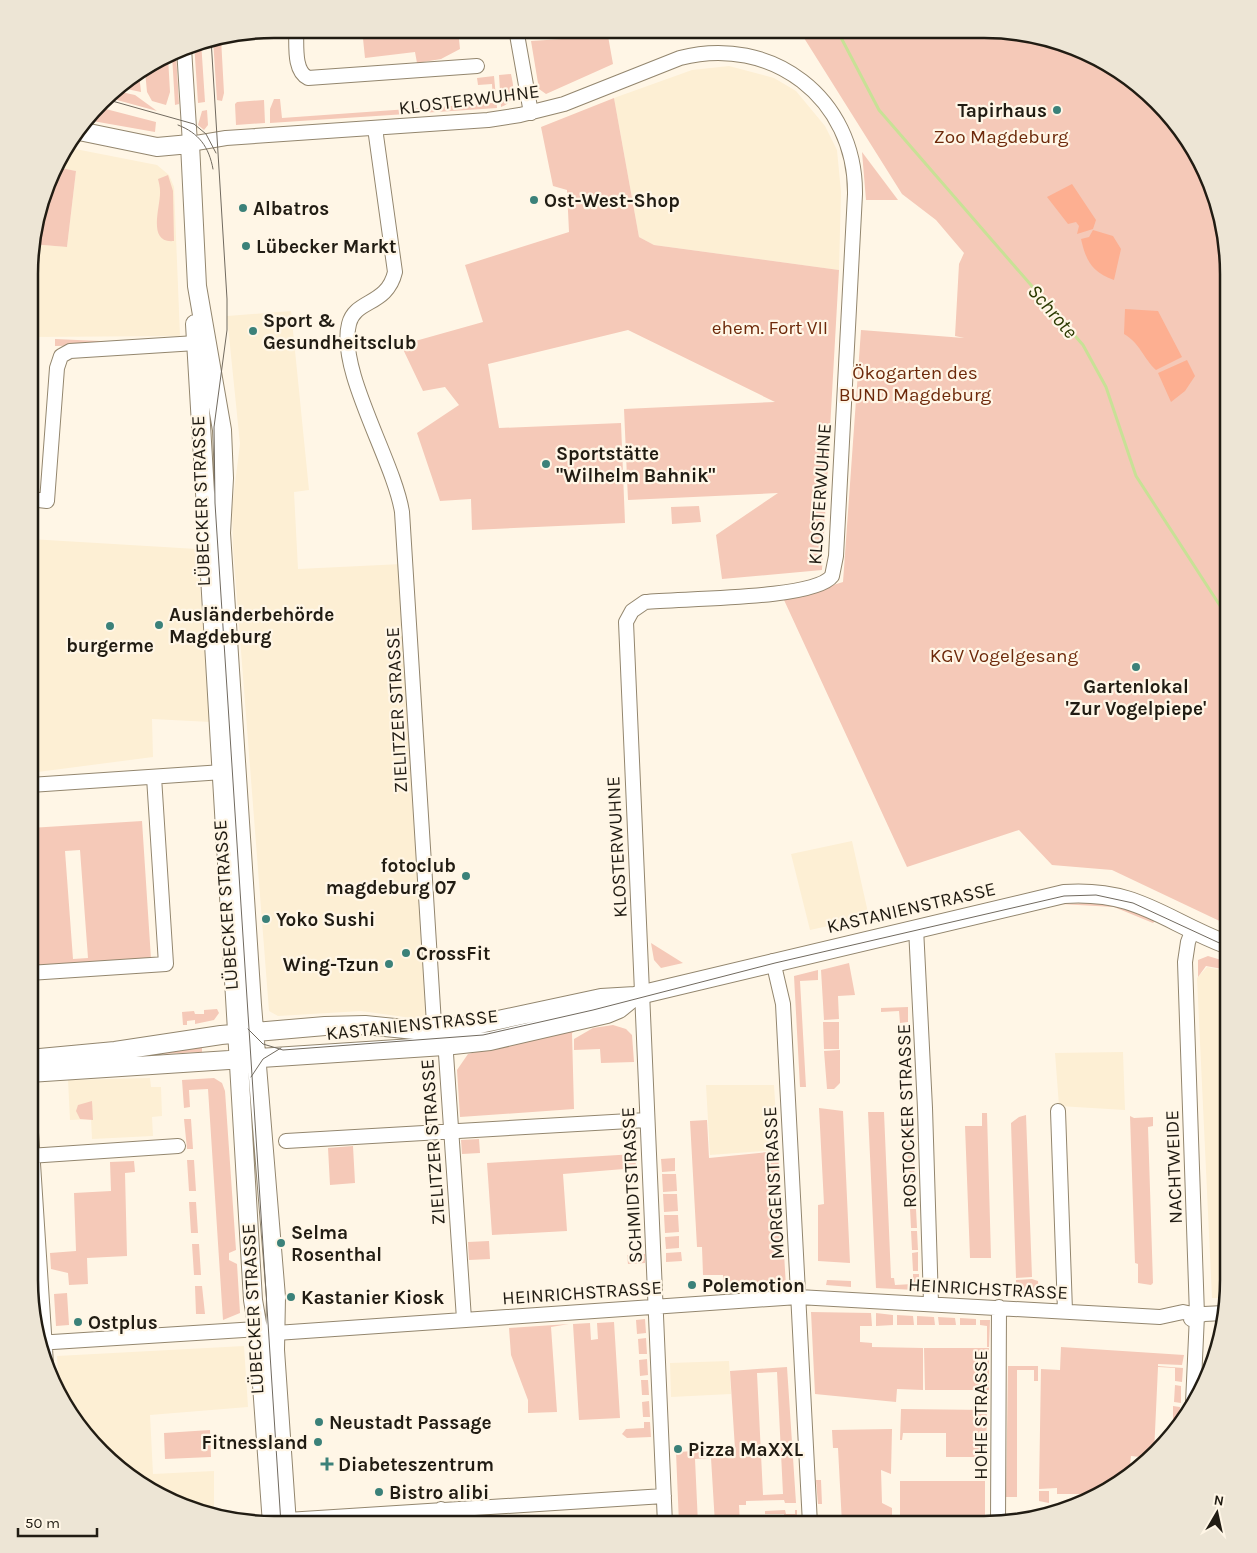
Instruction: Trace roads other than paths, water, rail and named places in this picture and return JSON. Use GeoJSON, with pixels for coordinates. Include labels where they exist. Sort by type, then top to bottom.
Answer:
{"type":"FeatureCollection","features":[{"type":"Feature","properties":{"kind":"main road"},"geometry":{"type":"LineString","coordinates":[[85,132],[158,147],[190,144]]}},
{"type":"Feature","properties":{"kind":"main road","name":"LÜBECKER STRASSE"},"geometry":{"type":"LineString","coordinates":[[190,144],[197,286],[196,343],[223,772],[247,1060],[253,1300],[267,1331],[281,1516]]}},
{"type":"Feature","properties":{"kind":"main road","name":"LÜBECKER STRASSE"},"geometry":{"type":"LineString","coordinates":[[197,286],[222,430],[224,478],[221,533],[245,1033]]}},
{"type":"Feature","properties":{"kind":"main road","name":"KASTANIENSTRASSE"},"geometry":{"type":"LineString","coordinates":[[38,1058],[245,1033],[353,1025],[435,1030],[495,1022],[601,998],[638,995],[773,961],[1054,895],[1108,894],[1139,902],[1220,941]]}},
{"type":"Feature","properties":{"kind":"main road","name":"KASTANIENSTRASSE"},"geometry":{"type":"LineString","coordinates":[[38,1072],[247,1060],[490,1041],[608,1014],[619,1009],[638,995]]}},
{"type":"Feature","properties":{"kind":"street"},"geometry":{"type":"LineString","coordinates":[[297,38],[299,68],[303,75],[308,78],[477,66]]}},
{"type":"Feature","properties":{"kind":"street"},"geometry":{"type":"LineString","coordinates":[[517,38],[531,113]]}},
{"type":"Feature","properties":{"kind":"street","name":"KLOSTERWUHNE"},"geometry":{"type":"LineString","coordinates":[[190,144],[227,138],[488,120],[531,113],[564,104],[690,56],[715,52],[748,55],[786,70],[820,97],[841,129],[851,154],[854,174],[836,556],[832,576],[819,585],[787,592],[645,602],[634,608],[627,619],[638,995]]}},
{"type":"Feature","properties":{"kind":"street"},"geometry":{"type":"LineString","coordinates":[[184,55],[190,144]]}},
{"type":"Feature","properties":{"kind":"street","name":"ZIELITZER STRASSE"},"geometry":{"type":"LineString","coordinates":[[374,128],[395,272],[393,281],[385,293],[352,316],[348,329],[348,343],[355,379],[390,469],[402,512],[435,1030],[444,1046],[446,1054],[464,1319]]}},
{"type":"Feature","properties":{"kind":"street"},"geometry":{"type":"LineString","coordinates":[[38,499],[48,500],[57,368],[61,356],[70,351],[196,343]]}},
{"type":"Feature","properties":{"kind":"street"},"geometry":{"type":"LineString","coordinates":[[38,784],[223,772]]}},
{"type":"Feature","properties":{"kind":"street"},"geometry":{"type":"LineString","coordinates":[[38,972],[166,964],[154,777]]}},
{"type":"Feature","properties":{"kind":"street","name":"ROSTOCKER STRASSE"},"geometry":{"type":"LineString","coordinates":[[916,928],[925,1108],[931,1303]]}},
{"type":"Feature","properties":{"kind":"street","name":"NACHTWEIDE"},"geometry":{"type":"LineString","coordinates":[[1193,929],[1188,942],[1185,962],[1197,1315],[1194,1386]]}},
{"type":"Feature","properties":{"kind":"street","name":"MORGENSTRASSE"},"geometry":{"type":"LineString","coordinates":[[773,961],[783,1004],[810,1516]]}},
{"type":"Feature","properties":{"kind":"street","name":"SCHMIDTSTRASSE"},"geometry":{"type":"LineString","coordinates":[[638,995],[647,1120],[665,1516]]}},
{"type":"Feature","properties":{"kind":"street"},"geometry":{"type":"LineString","coordinates":[[1058,1111],[1065,1311]]}},
{"type":"Feature","properties":{"kind":"street"},"geometry":{"type":"LineString","coordinates":[[286,1140],[647,1120]]}},
{"type":"Feature","properties":{"kind":"street"},"geometry":{"type":"LineString","coordinates":[[38,1156],[178,1146]]}},
{"type":"Feature","properties":{"kind":"street"},"geometry":{"type":"LineString","coordinates":[[38,1281],[39,1303]]}},
{"type":"Feature","properties":{"kind":"street","name":"HEINRICHSTRASSE"},"geometry":{"type":"LineString","coordinates":[[47,1343],[464,1319],[798,1296],[1160,1317],[1166,1321],[1183,1322],[1197,1315],[1217,1314]]}},
{"type":"Feature","properties":{"kind":"street","name":"HOHE STRASSE"},"geometry":{"type":"LineString","coordinates":[[998,1515],[1000,1308]]}},
{"type":"Feature","properties":{"kind":"street"},"geometry":{"type":"LineString","coordinates":[[362,1516],[441,1509],[664,1496]]}},
{"type":"Feature","properties":{"kind":"street"},"geometry":{"type":"LineString","coordinates":[[441,1509],[441,1516]]}},
{"type":"Feature","properties":{"kind":"waterway","name":"Schrote"},"geometry":{"type":"LineString","coordinates":[[841,38],[879,110],[1083,345],[1106,387],[1136,476],[1220,606]]}},
{"type":"Feature","properties":{"kind":"tram line"},"geometry":{"type":"LineString","coordinates":[[211,46],[227,299],[227,330],[214,427],[215,503],[280,1516]]}},
{"type":"Feature","properties":{"kind":"tram line"},"geometry":{"type":"LineString","coordinates":[[113,101],[194,124],[206,134],[216,153]]}},
{"type":"Feature","properties":{"kind":"tram line"},"geometry":{"type":"LineString","coordinates":[[178,125],[192,132],[202,142],[209,154],[213,169]]}},
{"type":"Feature","properties":{"kind":"tram line"},"geometry":{"type":"LineString","coordinates":[[248,1029],[263,1044],[283,1050],[483,1035],[593,1010],[775,963],[1064,896],[1096,895],[1133,903],[1220,943]]}},
{"type":"Feature","properties":{"kind":"tram line"},"geometry":{"type":"LineString","coordinates":[[251,1077],[263,1059],[281,1048]]}},
{"type":"Feature","properties":{"kind":"place","name":"Tapirhaus"},"geometry":{"type":"Point","coordinates":[1057,110]}},
{"type":"Feature","properties":{"kind":"place","name":"Ost-West-Shop"},"geometry":{"type":"Point","coordinates":[534,200]}},
{"type":"Feature","properties":{"kind":"place","name":"Albatros"},"geometry":{"type":"Point","coordinates":[243,208]}},
{"type":"Feature","properties":{"kind":"place","name":"Lübecker Markt"},"geometry":{"type":"Point","coordinates":[246,246]}},
{"type":"Feature","properties":{"kind":"place","name":"Sport & Gesundheitsclub"},"geometry":{"type":"Point","coordinates":[253,331]}},
{"type":"Feature","properties":{"kind":"place","name":"Sportstätte \"Wilhelm Bahnik\""},"geometry":{"type":"Point","coordinates":[546,464]}},
{"type":"Feature","properties":{"kind":"place","name":"Ausländerbehörde Magdeburg"},"geometry":{"type":"Point","coordinates":[159,625]}},
{"type":"Feature","properties":{"kind":"place","name":"burgerme"},"geometry":{"type":"Point","coordinates":[110,626]}},
{"type":"Feature","properties":{"kind":"place","name":"Gartenlokal 'Zur Vogelpiepe'"},"geometry":{"type":"Point","coordinates":[1136,667]}},
{"type":"Feature","properties":{"kind":"place","name":"fotoclub magdeburg 07"},"geometry":{"type":"Point","coordinates":[466,876]}},
{"type":"Feature","properties":{"kind":"place","name":"Yoko Sushi"},"geometry":{"type":"Point","coordinates":[266,919]}},
{"type":"Feature","properties":{"kind":"place","name":"CrossFit"},"geometry":{"type":"Point","coordinates":[406,953]}},
{"type":"Feature","properties":{"kind":"place","name":"Wing-Tzun"},"geometry":{"type":"Point","coordinates":[389,964]}},
{"type":"Feature","properties":{"kind":"place","name":"Selma Rosenthal"},"geometry":{"type":"Point","coordinates":[281,1243]}},
{"type":"Feature","properties":{"kind":"place","name":"Polemotion"},"geometry":{"type":"Point","coordinates":[692,1285]}},
{"type":"Feature","properties":{"kind":"place","name":"Kastanier Kiosk"},"geometry":{"type":"Point","coordinates":[291,1297]}},
{"type":"Feature","properties":{"kind":"place","name":"Ostplus"},"geometry":{"type":"Point","coordinates":[78,1322]}},
{"type":"Feature","properties":{"kind":"place","name":"Neustadt Passage"},"geometry":{"type":"Point","coordinates":[319,1422]}},
{"type":"Feature","properties":{"kind":"place","name":"Fitnessland"},"geometry":{"type":"Point","coordinates":[318,1442]}},
{"type":"Feature","properties":{"kind":"place","name":"Pizza MaXXL"},"geometry":{"type":"Point","coordinates":[678,1449]}},
{"type":"Feature","properties":{"kind":"place","name":"Diabeteszentrum"},"geometry":{"type":"Point","coordinates":[327,1464]}},
{"type":"Feature","properties":{"kind":"place","name":"Bistro alibi"},"geometry":{"type":"Point","coordinates":[379,1492]}},
{"type":"Feature","properties":{"kind":"park label","name":"Zoo Magdeburg"},"geometry":{"type":"Point","coordinates":[1001,136]}},
{"type":"Feature","properties":{"kind":"park label","name":"ehem. Fort VII"},"geometry":{"type":"Point","coordinates":[770,327]}},
{"type":"Feature","properties":{"kind":"park label","name":"Ökogarten des BUND Magdeburg"},"geometry":{"type":"Point","coordinates":[915,383]}},
{"type":"Feature","properties":{"kind":"park label","name":"KGV Vogelgesang"},"geometry":{"type":"Point","coordinates":[1004,655]}}]}
